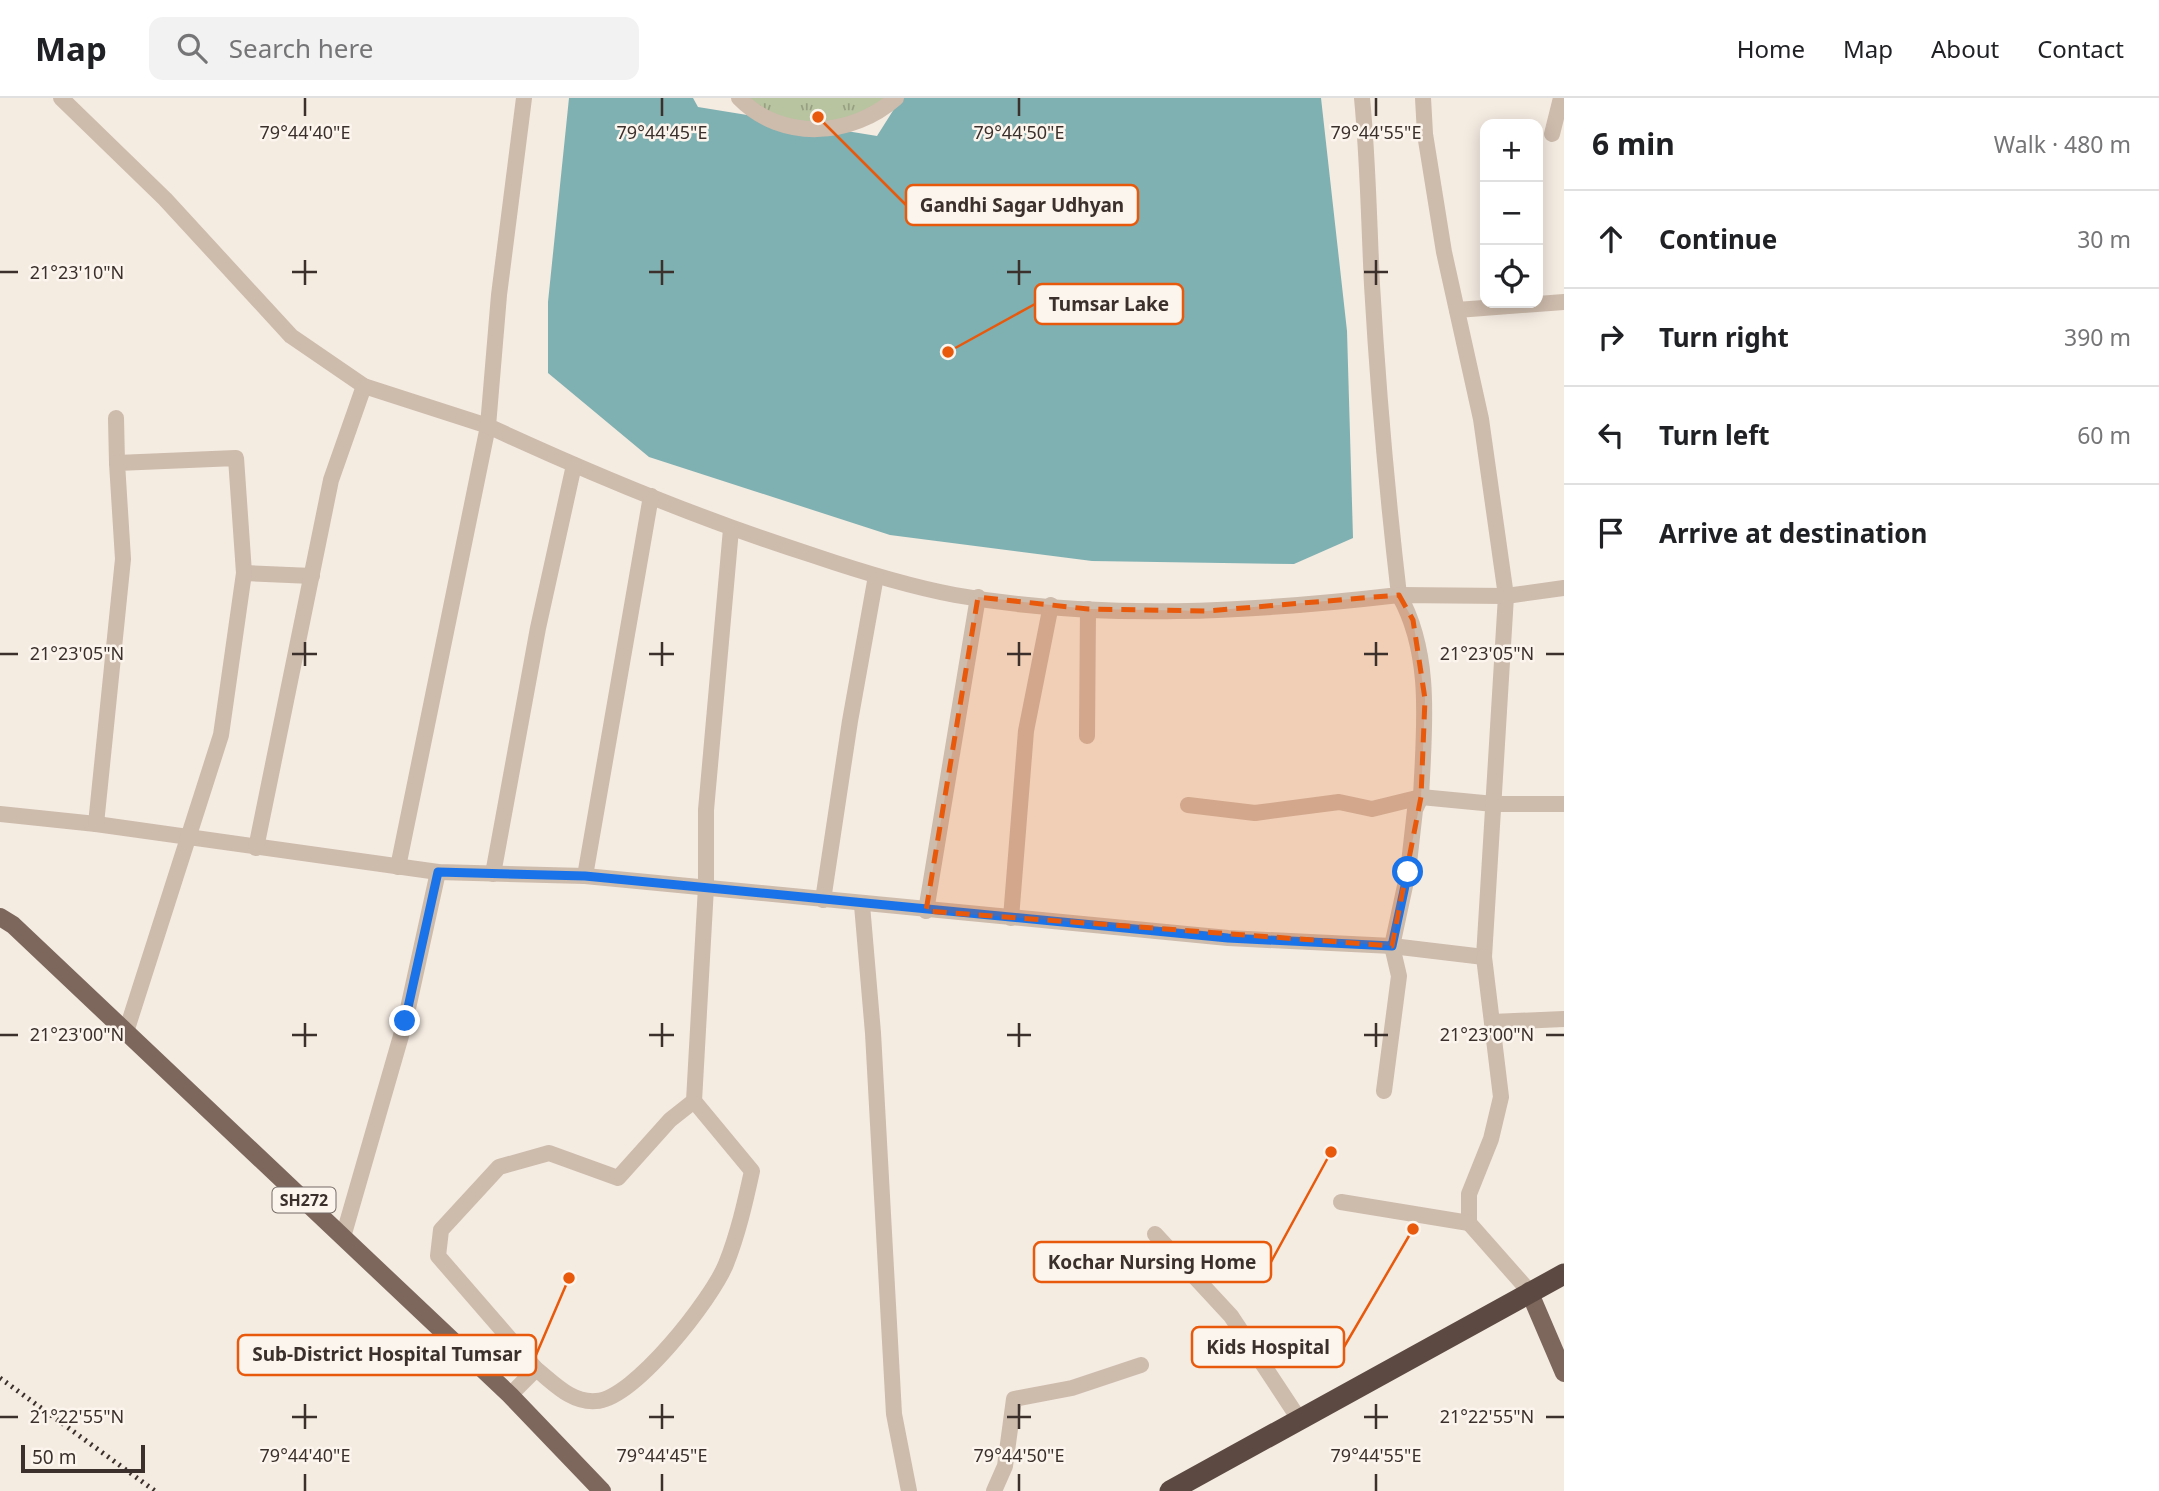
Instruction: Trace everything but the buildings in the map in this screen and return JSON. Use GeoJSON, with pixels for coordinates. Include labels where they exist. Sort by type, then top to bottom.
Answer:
{"type":"FeatureCollection","features":[{"type":"Feature","properties":{"kind":"highway"},"geometry":{"type":"LineString","coordinates":[[1170,1491],[1564,1274]]}},
{"type":"Feature","properties":{"kind":"main road","name":"SH272"},"geometry":{"type":"LineString","coordinates":[[0,916],[510,1395],[602,1491]]}},
{"type":"Feature","properties":{"kind":"main road"},"geometry":{"type":"LineString","coordinates":[[1529,1291],[1564,1373]]}},
{"type":"Feature","properties":{"kind":"street"},"geometry":{"type":"LineString","coordinates":[[61,98],[165,199],[291,336],[364,386],[488,426],[731,529],[876,576],[956,595],[1088,609],[1207,611],[1399,595],[1506,596],[1564,588]]}},
{"type":"Feature","properties":{"kind":"street"},"geometry":{"type":"LineString","coordinates":[[398,867],[488,426],[499,295],[524,98]]}},
{"type":"Feature","properties":{"kind":"street"},"geometry":{"type":"LineString","coordinates":[[738,98],[772,121],[809,130],[846,127],[880,112],[896,98]]}},
{"type":"Feature","properties":{"kind":"street"},"geometry":{"type":"LineString","coordinates":[[1362,98],[1368,160],[1372,285],[1386,481],[1399,595],[1413,620],[1425,699],[1421,797],[1415,810],[1408,872],[1392,946],[1399,976],[1384,1091]]}},
{"type":"Feature","properties":{"kind":"street"},"geometry":{"type":"LineString","coordinates":[[1423,98],[1427,147],[1457,310],[1482,419],[1506,596],[1484,957],[1501,1097],[1491,1139],[1469,1194],[1469,1223]]}},
{"type":"Feature","properties":{"kind":"street"},"geometry":{"type":"LineString","coordinates":[[1552,134],[1561,98]]}},
{"type":"Feature","properties":{"kind":"street"},"geometry":{"type":"LineString","coordinates":[[1457,310],[1564,302]]}},
{"type":"Feature","properties":{"kind":"street"},"geometry":{"type":"LineString","coordinates":[[256,848],[331,480],[364,386]]}},
{"type":"Feature","properties":{"kind":"street"},"geometry":{"type":"LineString","coordinates":[[96,824],[123,559],[116,418]]}},
{"type":"Feature","properties":{"kind":"street"},"geometry":{"type":"LineString","coordinates":[[117,463],[236,458],[244,573],[220,735],[126,1032]]}},
{"type":"Feature","properties":{"kind":"street"},"geometry":{"type":"LineString","coordinates":[[494,874],[538,628],[575,465]]}},
{"type":"Feature","properties":{"kind":"street"},"geometry":{"type":"LineString","coordinates":[[585,876],[630,600],[651,496]]}},
{"type":"Feature","properties":{"kind":"street"},"geometry":{"type":"LineString","coordinates":[[694,1101],[670,1120],[618,1178],[549,1153],[499,1167],[441,1230],[438,1256],[536,1369],[571,1397],[597,1402],[623,1391],[654,1362],[698,1310],[725,1267],[742,1216],[752,1171],[694,1101],[706,887],[706,810],[731,529]]}},
{"type":"Feature","properties":{"kind":"street"},"geometry":{"type":"LineString","coordinates":[[244,573],[312,576]]}},
{"type":"Feature","properties":{"kind":"street"},"geometry":{"type":"LineString","coordinates":[[823,900],[850,721],[876,576]]}},
{"type":"Feature","properties":{"kind":"street"},"geometry":{"type":"LineString","coordinates":[[926,911],[978,597]]}},
{"type":"Feature","properties":{"kind":"street"},"geometry":{"type":"LineString","coordinates":[[1011,918],[1026,731],[1051,605]]}},
{"type":"Feature","properties":{"kind":"street"},"geometry":{"type":"LineString","coordinates":[[1087,736],[1088,609]]}},
{"type":"Feature","properties":{"kind":"street"},"geometry":{"type":"LineString","coordinates":[[1188,805],[1255,813],[1339,802],[1372,809],[1421,797],[1494,804],[1564,804]]}},
{"type":"Feature","properties":{"kind":"street"},"geometry":{"type":"LineString","coordinates":[[0,814],[96,824],[187,839],[438,872],[585,876],[926,911],[1228,938],[1392,946],[1484,957]]}},
{"type":"Feature","properties":{"kind":"street"},"geometry":{"type":"LineString","coordinates":[[343,1237],[405,1021],[438,872]]}},
{"type":"Feature","properties":{"kind":"street"},"geometry":{"type":"LineString","coordinates":[[862,905],[873,1032],[894,1414],[909,1491]]}},
{"type":"Feature","properties":{"kind":"street"},"geometry":{"type":"LineString","coordinates":[[1492,1022],[1564,1019]]}},
{"type":"Feature","properties":{"kind":"street"},"geometry":{"type":"LineString","coordinates":[[1341,1202],[1469,1223],[1529,1291]]}},
{"type":"Feature","properties":{"kind":"street"},"geometry":{"type":"LineString","coordinates":[[1155,1234],[1231,1316],[1299,1419]]}},
{"type":"Feature","properties":{"kind":"street"},"geometry":{"type":"LineString","coordinates":[[994,1491],[1005,1466],[1014,1399],[1072,1388],[1142,1365]]}},
{"type":"Feature","properties":{"kind":"street"},"geometry":{"type":"LineString","coordinates":[[510,1395],[536,1369]]}},
{"type":"Feature","properties":{"kind":"highlighted area"},"geometry":{"type":"Polygon","coordinates":[[[1399,595],[1413,620],[1425,699],[1421,797],[1392,946],[926,911],[978,597],[1088,609],[1207,611],[1399,595]]]}},
{"type":"Feature","properties":{"kind":"green space"},"geometry":{"type":"Polygon","coordinates":[[[739,98],[896,98],[880,112],[809,130],[739,98]]]}},
{"type":"Feature","properties":{"kind":"water"},"geometry":{"type":"Polygon","coordinates":[[[569,98],[693,98],[698,107],[877,136],[901,98],[1321,98],[1347,331],[1353,538],[1294,564],[1092,561],[890,535],[649,457],[548,373],[548,302],[569,98]]]}},
{"type":"Feature","properties":{"kind":"railway"},"geometry":{"type":"LineString","coordinates":[[0,1378],[155,1491]]}},
{"type":"Feature","properties":{"kind":"place","name":"Gandhi Sagar Udhyan"},"geometry":{"type":"Point","coordinates":[818,117]}},
{"type":"Feature","properties":{"kind":"place","name":"Tumsar Lake"},"geometry":{"type":"Point","coordinates":[948,352]}},
{"type":"Feature","properties":{"kind":"place","name":"Kochar Nursing Home"},"geometry":{"type":"Point","coordinates":[1331,1152]}},
{"type":"Feature","properties":{"kind":"place","name":"Kids Hospital"},"geometry":{"type":"Point","coordinates":[1413,1229]}},
{"type":"Feature","properties":{"kind":"place","name":"Sub-District Hospital Tumsar"},"geometry":{"type":"Point","coordinates":[569,1278]}},
{"type":"Feature","properties":{"kind":"route"},"geometry":{"type":"LineString","coordinates":[[405,1021],[438,872],[585,876],[862,905],[1228,938],[1392,946],[1408,872]]}}]}
